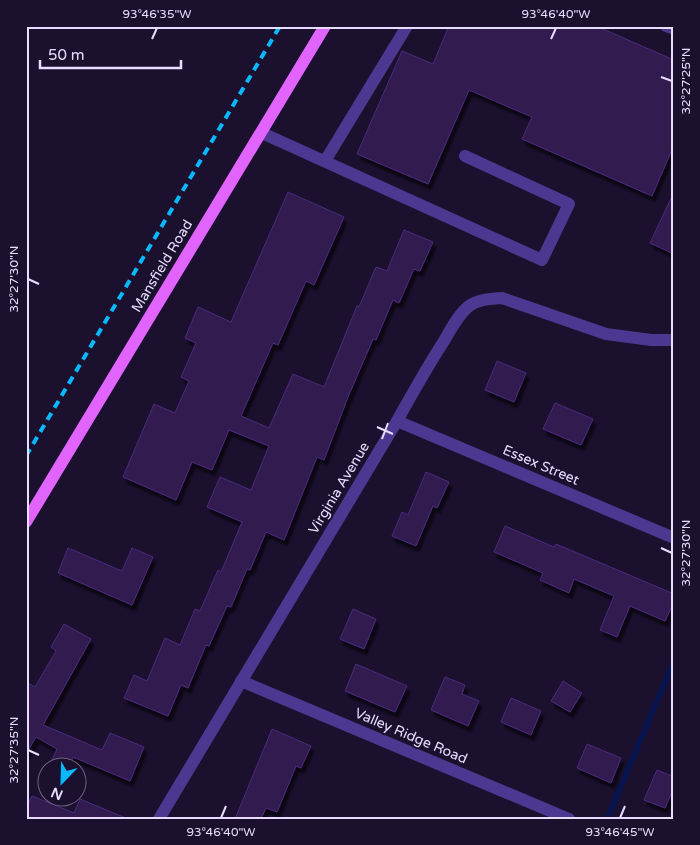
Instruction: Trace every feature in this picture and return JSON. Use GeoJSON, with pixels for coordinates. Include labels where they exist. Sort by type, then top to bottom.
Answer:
{"type":"FeatureCollection","features":[{"type":"Feature","properties":{"kind":"main road","name":"Mansfield Road"},"geometry":{"type":"LineString","coordinates":[[26,522],[325,26]]}},
{"type":"Feature","properties":{"kind":"street"},"geometry":{"type":"LineString","coordinates":[[325,161],[407,26]]}},
{"type":"Feature","properties":{"kind":"street"},"geometry":{"type":"LineString","coordinates":[[666,26],[674,30]]}},
{"type":"Feature","properties":{"kind":"street"},"geometry":{"type":"LineString","coordinates":[[262,133],[542,260],[569,204],[465,156]]}},
{"type":"Feature","properties":{"kind":"street","name":"Virginia Avenue"},"geometry":{"type":"LineString","coordinates":[[159,819],[457,318],[468,307],[481,300],[502,298],[606,334],[636,339],[674,340]]}},
{"type":"Feature","properties":{"kind":"street","name":"Essex Street"},"geometry":{"type":"LineString","coordinates":[[397,420],[674,538]]}},
{"type":"Feature","properties":{"kind":"street","name":"Valley Ridge Road"},"geometry":{"type":"LineString","coordinates":[[241,681],[569,819]]}},
{"type":"Feature","properties":{"kind":"building"},"geometry":{"type":"Polygon","coordinates":[[[449,26],[596,26],[674,60],[674,145],[652,196],[522,139],[532,117],[469,90],[428,184],[357,154],[402,51],[433,64],[449,26]]]}},
{"type":"Feature","properties":{"kind":"building"},"geometry":{"type":"Polygon","coordinates":[[[288,192],[344,217],[314,285],[306,281],[278,345],[273,343],[241,416],[269,428],[293,374],[324,387],[357,306],[359,307],[376,267],[387,271],[404,230],[433,242],[420,271],[414,269],[399,303],[393,300],[376,340],[373,339],[324,460],[317,457],[284,540],[266,532],[250,570],[247,569],[231,607],[227,606],[209,646],[206,645],[188,688],[181,685],[168,716],[124,698],[134,675],[147,681],[165,638],[180,645],[195,609],[200,611],[218,570],[221,572],[242,522],[207,507],[220,477],[251,490],[269,446],[229,430],[212,470],[192,462],[176,500],[123,477],[154,404],[175,413],[189,381],[181,377],[196,343],[185,338],[198,307],[231,322],[288,192]]]}},
{"type":"Feature","properties":{"kind":"building"},"geometry":{"type":"Polygon","coordinates":[[[674,192],[674,254],[650,243],[674,192]]]}},
{"type":"Feature","properties":{"kind":"building"},"geometry":{"type":"Polygon","coordinates":[[[497,361],[526,373],[514,402],[485,390],[497,361]]]}},
{"type":"Feature","properties":{"kind":"building"},"geometry":{"type":"Polygon","coordinates":[[[555,403],[593,419],[581,445],[543,429],[555,403]]]}},
{"type":"Feature","properties":{"kind":"building"},"geometry":{"type":"Polygon","coordinates":[[[426,472],[449,482],[437,508],[433,506],[416,546],[392,536],[402,512],[408,515],[426,472]]]}},
{"type":"Feature","properties":{"kind":"building"},"geometry":{"type":"Polygon","coordinates":[[[505,526],[554,547],[556,544],[674,594],[674,602],[665,621],[630,606],[617,637],[600,630],[614,596],[574,579],[569,593],[540,580],[543,573],[494,552],[505,526]]]}},
{"type":"Feature","properties":{"kind":"building"},"geometry":{"type":"Polygon","coordinates":[[[68,548],[122,571],[132,548],[153,557],[132,605],[58,573],[68,548]]]}},
{"type":"Feature","properties":{"kind":"building"},"geometry":{"type":"Polygon","coordinates":[[[353,609],[376,619],[364,649],[340,639],[353,609]]]}},
{"type":"Feature","properties":{"kind":"building"},"geometry":{"type":"Polygon","coordinates":[[[64,624],[91,639],[43,725],[102,750],[110,733],[144,747],[130,781],[88,763],[88,758],[53,758],[57,749],[36,737],[26,754],[26,682],[35,687],[56,651],[51,647],[64,624]]]}},
{"type":"Feature","properties":{"kind":"building"},"geometry":{"type":"Polygon","coordinates":[[[356,664],[407,686],[395,712],[345,691],[356,664]]]}},
{"type":"Feature","properties":{"kind":"building"},"geometry":{"type":"Polygon","coordinates":[[[445,677],[465,685],[462,694],[479,701],[468,726],[431,710],[445,677]]]}},
{"type":"Feature","properties":{"kind":"building"},"geometry":{"type":"Polygon","coordinates":[[[563,681],[582,693],[570,712],[551,701],[563,681]]]}},
{"type":"Feature","properties":{"kind":"building"},"geometry":{"type":"Polygon","coordinates":[[[511,698],[541,711],[531,735],[501,722],[511,698]]]}},
{"type":"Feature","properties":{"kind":"building"},"geometry":{"type":"Polygon","coordinates":[[[272,729],[311,746],[301,768],[296,766],[277,812],[266,808],[261,819],[235,819],[272,729]]]}},
{"type":"Feature","properties":{"kind":"building"},"geometry":{"type":"Polygon","coordinates":[[[587,744],[621,758],[611,783],[577,768],[587,744]]]}},
{"type":"Feature","properties":{"kind":"building"},"geometry":{"type":"Polygon","coordinates":[[[657,770],[674,777],[674,787],[665,808],[644,800],[657,770]]]}},
{"type":"Feature","properties":{"kind":"building"},"geometry":{"type":"Polygon","coordinates":[[[32,796],[38,798],[38,808],[62,808],[74,813],[76,808],[88,808],[88,802],[128,819],[26,819],[26,809],[32,796]]]}},
{"type":"Feature","properties":{"kind":"waterway"},"geometry":{"type":"LineString","coordinates":[[607,819],[674,661]]}},
{"type":"Feature","properties":{"kind":"railway"},"geometry":{"type":"LineString","coordinates":[[26,456],[280,26]]}}]}
